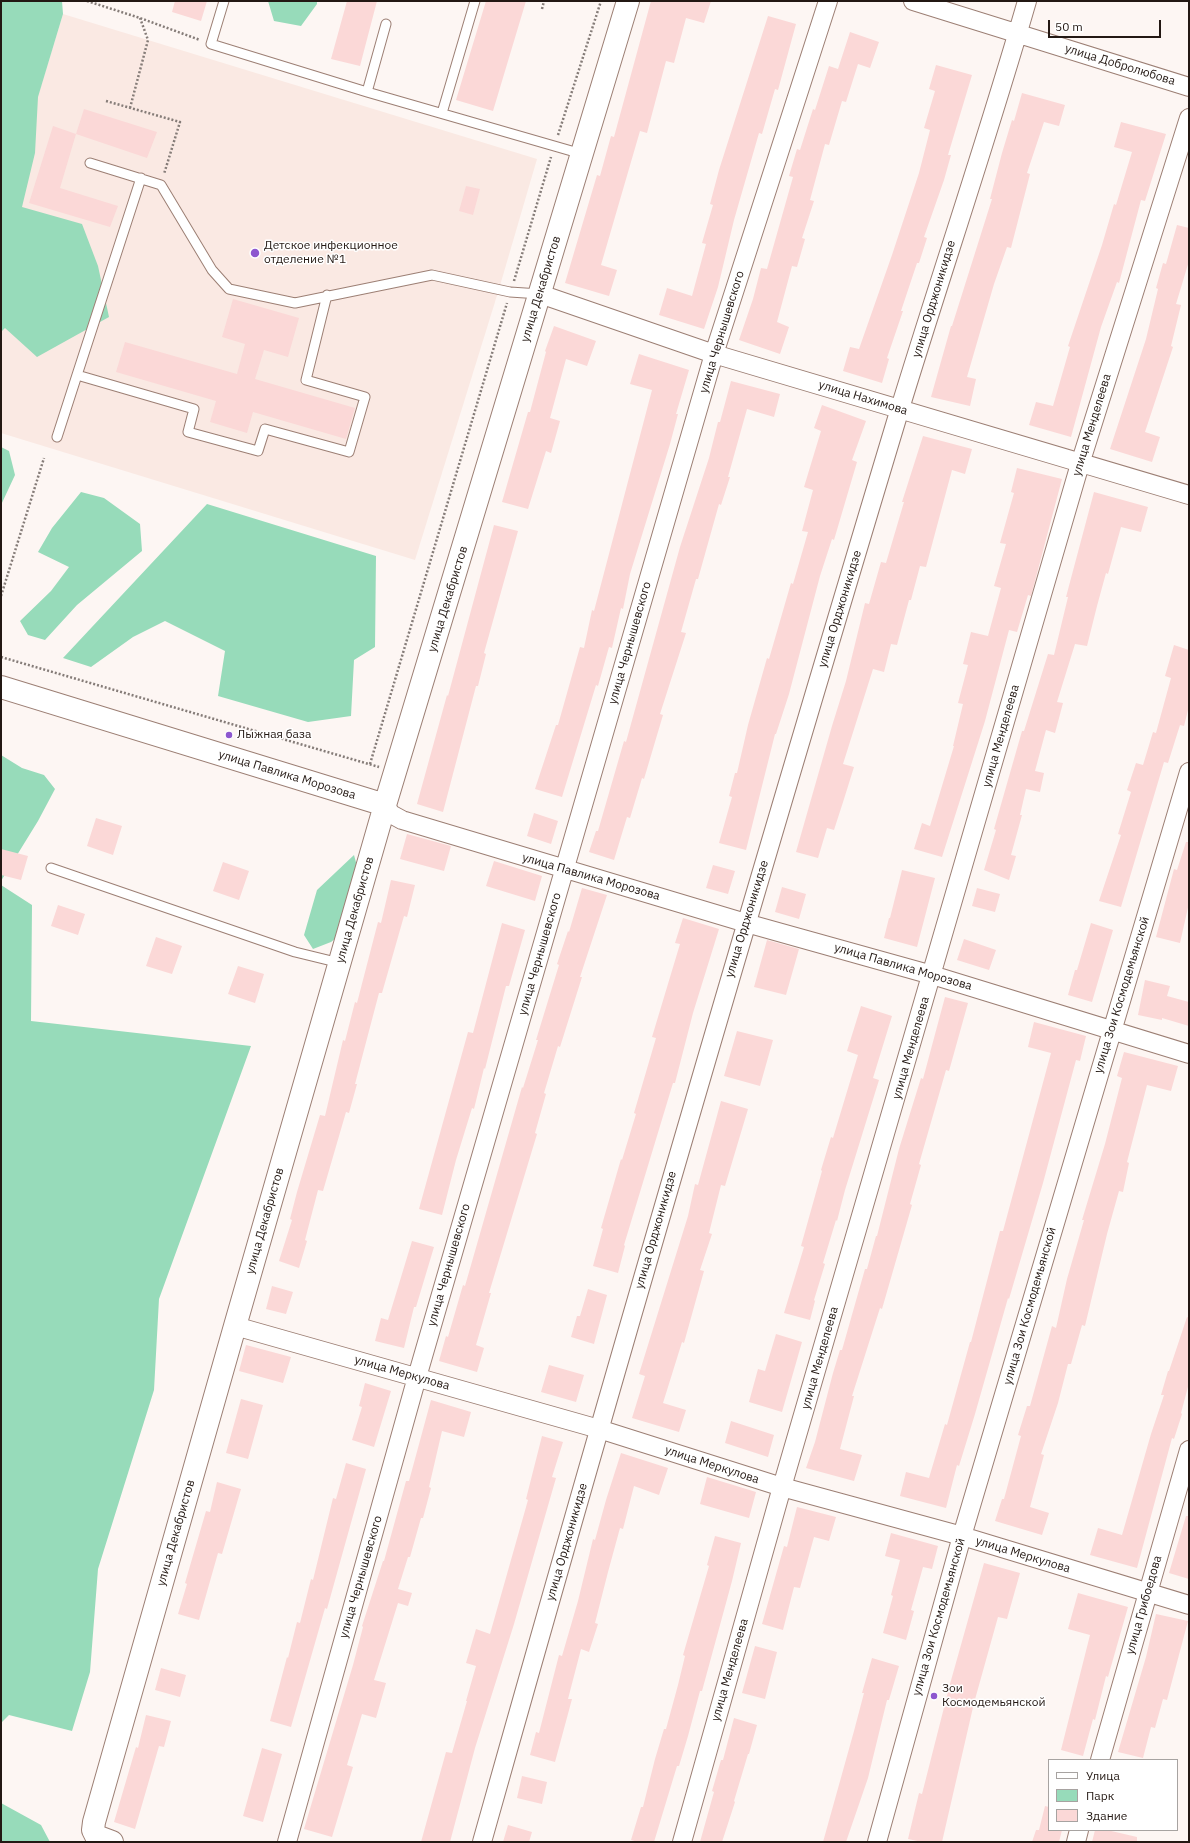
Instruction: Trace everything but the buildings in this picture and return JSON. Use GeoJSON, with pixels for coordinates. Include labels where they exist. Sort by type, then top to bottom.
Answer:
{"type":"FeatureCollection","features":[{"type":"Feature","properties":{"kind":"street","name":"улица Декабристов"},"geometry":{"type":"LineString","coordinates":[[112,1842],[96,1836],[93,1830],[94,1822],[395,772],[628,1]]}},
{"type":"Feature","properties":{"kind":"street","name":"улица Чернышевского"},"geometry":{"type":"LineString","coordinates":[[287,1842],[417,1377],[714,354],[828,1]]}},
{"type":"Feature","properties":{"kind":"street","name":"улица Добролюбова"},"geometry":{"type":"LineString","coordinates":[[913,1],[1189,87]]}},
{"type":"Feature","properties":{"kind":"street","name":"улица Орджоникидзе"},"geometry":{"type":"LineString","coordinates":[[482,1842],[598,1429],[746,922],[900,409],[1018,34],[1027,1]]}},
{"type":"Feature","properties":{"kind":"street","name":"улица Менделеева"},"geometry":{"type":"LineString","coordinates":[[682,1842],[782,1487],[1080,464],[1189,118]]}},
{"type":"Feature","properties":{"kind":"street","name":"улица Нахимова"},"geometry":{"type":"LineString","coordinates":[[540,294],[714,354],[1080,464],[1189,495]]}},
{"type":"Feature","properties":{"kind":"street","name":"улица Павлика Морозова"},"geometry":{"type":"LineString","coordinates":[[1,687],[386,805],[391,814],[402,820],[565,870],[932,974],[1189,1054]]}},
{"type":"Feature","properties":{"kind":"street","name":"улица Зои Космодемьянской"},"geometry":{"type":"LineString","coordinates":[[877,1842],[962,1536],[1189,772]]}},
{"type":"Feature","properties":{"kind":"street","name":"улица Меркулова"},"geometry":{"type":"LineString","coordinates":[[235,1326],[598,1429],[782,1487],[962,1536],[1189,1605]]}},
{"type":"Feature","properties":{"kind":"street","name":"улица Грибоедова"},"geometry":{"type":"LineString","coordinates":[[1100,1759],[1189,1450]]}},
{"type":"Feature","properties":{"kind":"street"},"geometry":{"type":"LineString","coordinates":[[1076,1842],[1080,1831]]}},
{"type":"Feature","properties":{"kind":"lane"},"geometry":{"type":"LineString","coordinates":[[224,1],[211,44],[367,92],[582,154]]}},
{"type":"Feature","properties":{"kind":"lane"},"geometry":{"type":"LineString","coordinates":[[442,113],[475,1]]}},
{"type":"Feature","properties":{"kind":"lane"},"geometry":{"type":"LineString","coordinates":[[367,92],[386,24]]}},
{"type":"Feature","properties":{"kind":"lane"},"geometry":{"type":"LineString","coordinates":[[90,163],[161,184],[212,270],[229,289],[295,303],[432,274],[510,292],[540,294]]}},
{"type":"Feature","properties":{"kind":"lane"},"geometry":{"type":"LineString","coordinates":[[57,437],[141,178]]}},
{"type":"Feature","properties":{"kind":"lane"},"geometry":{"type":"LineString","coordinates":[[77,375],[194,409],[188,432],[258,451],[265,429],[349,452],[365,397],[306,380],[327,295]]}},
{"type":"Feature","properties":{"kind":"lane"},"geometry":{"type":"LineString","coordinates":[[51,868],[295,952],[340,963]]}},
{"type":"Feature","properties":{"kind":"path"},"geometry":{"type":"LineString","coordinates":[[87,1],[140,18],[211,44]]}},
{"type":"Feature","properties":{"kind":"path"},"geometry":{"type":"LineString","coordinates":[[542,8],[544,1]]}},
{"type":"Feature","properties":{"kind":"path"},"geometry":{"type":"LineString","coordinates":[[370,764],[554,146],[601,1]]}},
{"type":"Feature","properties":{"kind":"path"},"geometry":{"type":"LineString","coordinates":[[130,108],[148,40],[140,18]]}},
{"type":"Feature","properties":{"kind":"path"},"geometry":{"type":"LineString","coordinates":[[106,101],[180,122],[161,184]]}},
{"type":"Feature","properties":{"kind":"path"},"geometry":{"type":"LineString","coordinates":[[1,596],[44,458]]}},
{"type":"Feature","properties":{"kind":"path"},"geometry":{"type":"LineString","coordinates":[[1,657],[395,772]]}},
{"type":"Feature","properties":{"kind":"shaded area","name":"Детское инфекционное отделение №1"},"geometry":{"type":"Polygon","coordinates":[[[63,14],[537,159],[499,289],[415,560],[1,433],[1,217],[63,14]]]}},
{"type":"Feature","properties":{"kind":"green space"},"geometry":{"type":"Polygon","coordinates":[[[1,1],[62,1],[63,14],[38,97],[35,153],[22,207],[82,224],[98,266],[109,317],[37,357],[5,328],[1,332],[1,1]]]}},
{"type":"Feature","properties":{"kind":"green space"},"geometry":{"type":"Polygon","coordinates":[[[268,1],[317,1],[317,4],[301,26],[274,21],[268,1]]]}},
{"type":"Feature","properties":{"kind":"green space"},"geometry":{"type":"Polygon","coordinates":[[[1,447],[9,451],[15,475],[1,505],[1,447]]]}},
{"type":"Feature","properties":{"kind":"green space"},"geometry":{"type":"Polygon","coordinates":[[[81,492],[104,498],[140,524],[142,551],[77,605],[45,640],[28,635],[20,621],[51,591],[69,567],[38,552],[52,528],[81,492]]]}},
{"type":"Feature","properties":{"kind":"green space"},"geometry":{"type":"Polygon","coordinates":[[[207,504],[376,556],[375,647],[354,660],[351,716],[308,722],[218,696],[225,651],[165,621],[133,637],[91,667],[63,658],[207,504]]]}},
{"type":"Feature","properties":{"kind":"green space"},"geometry":{"type":"Polygon","coordinates":[[[1,755],[22,768],[44,775],[55,789],[38,821],[1,881],[1,755]]]}},
{"type":"Feature","properties":{"kind":"green space"},"geometry":{"type":"Polygon","coordinates":[[[354,855],[357,866],[344,910],[349,928],[331,942],[313,949],[304,935],[317,890],[354,855]]]}},
{"type":"Feature","properties":{"kind":"green space"},"geometry":{"type":"Polygon","coordinates":[[[1,885],[32,905],[31,1021],[251,1046],[159,1299],[154,1390],[98,1569],[90,1672],[72,1731],[9,1715],[1,1723],[1,885]]]}},
{"type":"Feature","properties":{"kind":"green space"},"geometry":{"type":"Polygon","coordinates":[[[1,1803],[41,1825],[50,1842],[1,1842],[1,1803]]]}},
{"type":"Feature","properties":{"kind":"place","name":"Детское инфекционное отделение №1"},"geometry":{"type":"Point","coordinates":[255,253]}},
{"type":"Feature","properties":{"kind":"place","name":"Лыжная база"},"geometry":{"type":"Point","coordinates":[229,735]}},
{"type":"Feature","properties":{"kind":"place","name":"Зои Космодемьянской"},"geometry":{"type":"Point","coordinates":[934,1696]}}]}
